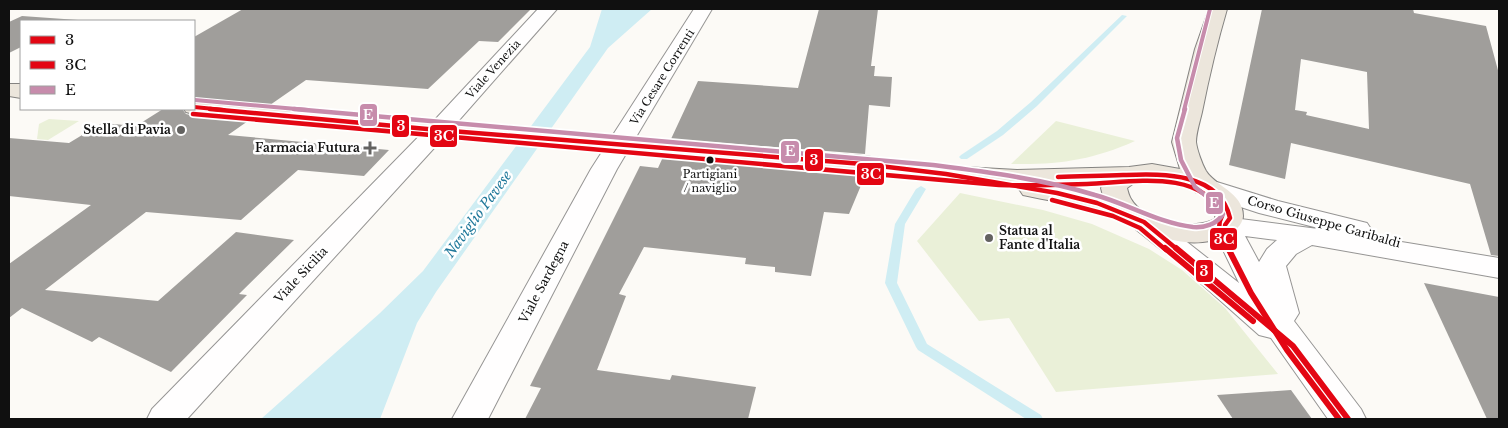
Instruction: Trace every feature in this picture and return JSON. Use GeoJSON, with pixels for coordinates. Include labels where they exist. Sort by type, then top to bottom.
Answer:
{"type":"FeatureCollection","features":[{"type":"Feature","properties":{"kind":"main road"},"geometry":{"type":"LineString","coordinates":[[1204,186],[1193,170],[1184,144],[1205,50],[1218,9]]}},
{"type":"Feature","properties":{"kind":"main road"},"geometry":{"type":"LineString","coordinates":[[195,108],[449,131],[863,164],[946,174],[1057,193],[1097,203],[1162,229],[1182,233],[1216,231],[1225,226],[1230,218],[1227,205],[1218,194],[1204,186],[1170,174],[1017,178],[946,174]]}},
{"type":"Feature","properties":{"kind":"main road"},"geometry":{"type":"LineString","coordinates":[[1139,219],[1118,203],[1114,193],[1116,184],[1160,162],[1184,144]]}},
{"type":"Feature","properties":{"kind":"street","name":"Viale Venezia"},"geometry":{"type":"LineString","coordinates":[[449,131],[548,9]]}},
{"type":"Feature","properties":{"kind":"street","name":"Via Cesare Correnti"},"geometry":{"type":"LineString","coordinates":[[619,145],[703,9]]}},
{"type":"Feature","properties":{"kind":"street","name":"Viale Sicilia"},"geometry":{"type":"LineString","coordinates":[[165,419],[449,131]]}},
{"type":"Feature","properties":{"kind":"street","name":"Viale Sardegna"},"geometry":{"type":"LineString","coordinates":[[470,419],[604,169],[619,145]]}},
{"type":"Feature","properties":{"kind":"street","name":"Corso Giuseppe Garibaldi"},"geometry":{"type":"LineString","coordinates":[[1204,186],[1269,207],[1341,224],[1444,258]]}},
{"type":"Feature","properties":{"kind":"street"},"geometry":{"type":"LineString","coordinates":[[1139,219],[1188,256],[1293,346]]}},
{"type":"Feature","properties":{"kind":"street","name":"Corso Giuseppe Garibaldi"},"geometry":{"type":"LineString","coordinates":[[1225,226],[1307,238],[1345,241],[1499,268]]}},
{"type":"Feature","properties":{"kind":"street"},"geometry":{"type":"LineString","coordinates":[[1225,226],[1258,290],[1293,346],[1348,419]]}},
{"type":"Feature","properties":{"kind":"street"},"geometry":{"type":"LineString","coordinates":[[1293,346],[1276,292],[1271,266],[1279,252],[1290,244],[1307,238]]}},
{"type":"Feature","properties":{"kind":"green space"},"geometry":{"type":"Polygon","coordinates":[[[49,119],[79,121],[48,140],[37,139],[39,124],[49,119]]]}},
{"type":"Feature","properties":{"kind":"green space"},"geometry":{"type":"Polygon","coordinates":[[[1056,121],[1135,141],[1104,153],[1075,160],[1045,164],[1011,164],[1056,121]]]}},
{"type":"Feature","properties":{"kind":"green space"},"geometry":{"type":"Polygon","coordinates":[[[960,193],[1043,210],[1092,224],[1149,249],[1182,270],[1225,308],[1278,374],[1056,392],[1009,318],[979,321],[917,241],[960,193]]]}},
{"type":"Feature","properties":{"kind":"water","name":"Naviglio Pavese"},"geometry":{"type":"Polygon","coordinates":[[[602,9],[652,9],[608,48],[436,292],[417,323],[380,419],[261,419],[380,313],[423,271],[590,47],[602,9]]]}},
{"type":"Feature","properties":{"kind":"building"},"geometry":{"type":"Polygon","coordinates":[[[243,9],[531,9],[498,42],[479,41],[428,89],[306,80],[270,105],[195,98],[195,36],[243,9]]]}},
{"type":"Feature","properties":{"kind":"building"},"geometry":{"type":"Polygon","coordinates":[[[819,9],[878,9],[871,66],[875,66],[874,76],[892,77],[890,107],[869,105],[865,154],[671,139],[698,81],[798,88],[819,9]]]}},
{"type":"Feature","properties":{"kind":"building"},"geometry":{"type":"Polygon","coordinates":[[[1262,9],[1413,9],[1414,13],[1486,26],[1499,74],[1499,256],[1491,255],[1470,184],[1291,143],[1285,179],[1229,165],[1262,9]],[[1301,59],[1295,110],[1307,112],[1306,115],[1369,129],[1367,72],[1301,59]]]}},
{"type":"Feature","properties":{"kind":"building"},"geometry":{"type":"Polygon","coordinates":[[[22,16],[78,20],[20,20],[20,48],[9,53],[9,22],[22,16]]]}},
{"type":"Feature","properties":{"kind":"building"},"geometry":{"type":"Polygon","coordinates":[[[161,110],[183,110],[186,114],[194,116],[248,121],[228,135],[389,150],[364,176],[298,170],[241,220],[146,212],[45,290],[158,301],[236,232],[294,240],[239,294],[247,295],[171,372],[99,337],[92,342],[22,308],[9,318],[9,264],[91,205],[9,196],[9,138],[69,143],[102,123],[136,126],[161,110]]]}},
{"type":"Feature","properties":{"kind":"building"},"geometry":{"type":"Polygon","coordinates":[[[663,157],[863,174],[862,183],[849,214],[824,212],[811,276],[775,272],[775,267],[745,264],[746,258],[644,247],[619,294],[626,296],[597,370],[670,380],[672,375],[756,387],[748,419],[525,419],[541,388],[530,386],[640,166],[658,168],[663,157]]]}},
{"type":"Feature","properties":{"kind":"building"},"geometry":{"type":"Polygon","coordinates":[[[1424,283],[1499,297],[1499,419],[1487,419],[1424,283]]]}},
{"type":"Feature","properties":{"kind":"building"},"geometry":{"type":"Polygon","coordinates":[[[1291,390],[1312,419],[1233,419],[1217,395],[1291,390]]]}},
{"type":"Feature","properties":{"kind":"waterway"},"geometry":{"type":"LineString","coordinates":[[964,157],[1000,133],[1034,104],[1124,16]]}},
{"type":"Feature","properties":{"kind":"waterway"},"geometry":{"type":"LineString","coordinates":[[921,189],[900,224],[891,283],[922,347],[1036,419]]}},
{"type":"Feature","properties":{"kind":"transit line","name":"E"},"geometry":{"type":"LineString","coordinates":[[195,100],[910,162],[1002,175],[1071,188],[1106,198],[1168,222],[1202,227],[1215,223],[1223,214],[1190,181],[1181,160],[1177,138],[1210,9]]}},
{"type":"Feature","properties":{"kind":"transit line","name":"3"},"geometry":{"type":"LineString","coordinates":[[195,107],[438,130],[863,164],[946,174],[1057,193],[1097,203],[1144,222],[1252,310],[1293,346],[1348,419]]}},
{"type":"Feature","properties":{"kind":"transit line","name":"3C"},"geometry":{"type":"LineString","coordinates":[[193,114],[999,185],[1030,186],[1154,180],[1181,184],[1207,195],[1219,208],[1222,216],[1218,223],[1218,228],[1251,293],[1287,350],[1339,419]]}},
{"type":"Feature","properties":{"kind":"transit line","name":"3"},"geometry":{"type":"LineString","coordinates":[[1058,177],[1162,174],[1194,180],[1214,191],[1222,199],[1228,208],[1230,218],[1225,225]]}},
{"type":"Feature","properties":{"kind":"transit line","name":"3C"},"geometry":{"type":"LineString","coordinates":[[1052,200],[1113,216],[1140,228],[1253,321]]}},
{"type":"Feature","properties":{"kind":"place","name":"Stella di Pavia"},"geometry":{"type":"Point","coordinates":[181,130]}},
{"type":"Feature","properties":{"kind":"place","name":"Farmacia Futura"},"geometry":{"type":"Point","coordinates":[370,148]}},
{"type":"Feature","properties":{"kind":"place","name":"Partigiani / naviglio"},"geometry":{"type":"Point","coordinates":[710,160]}},
{"type":"Feature","properties":{"kind":"place","name":"Statua al Fante d'Italia"},"geometry":{"type":"Point","coordinates":[989,238]}}]}
